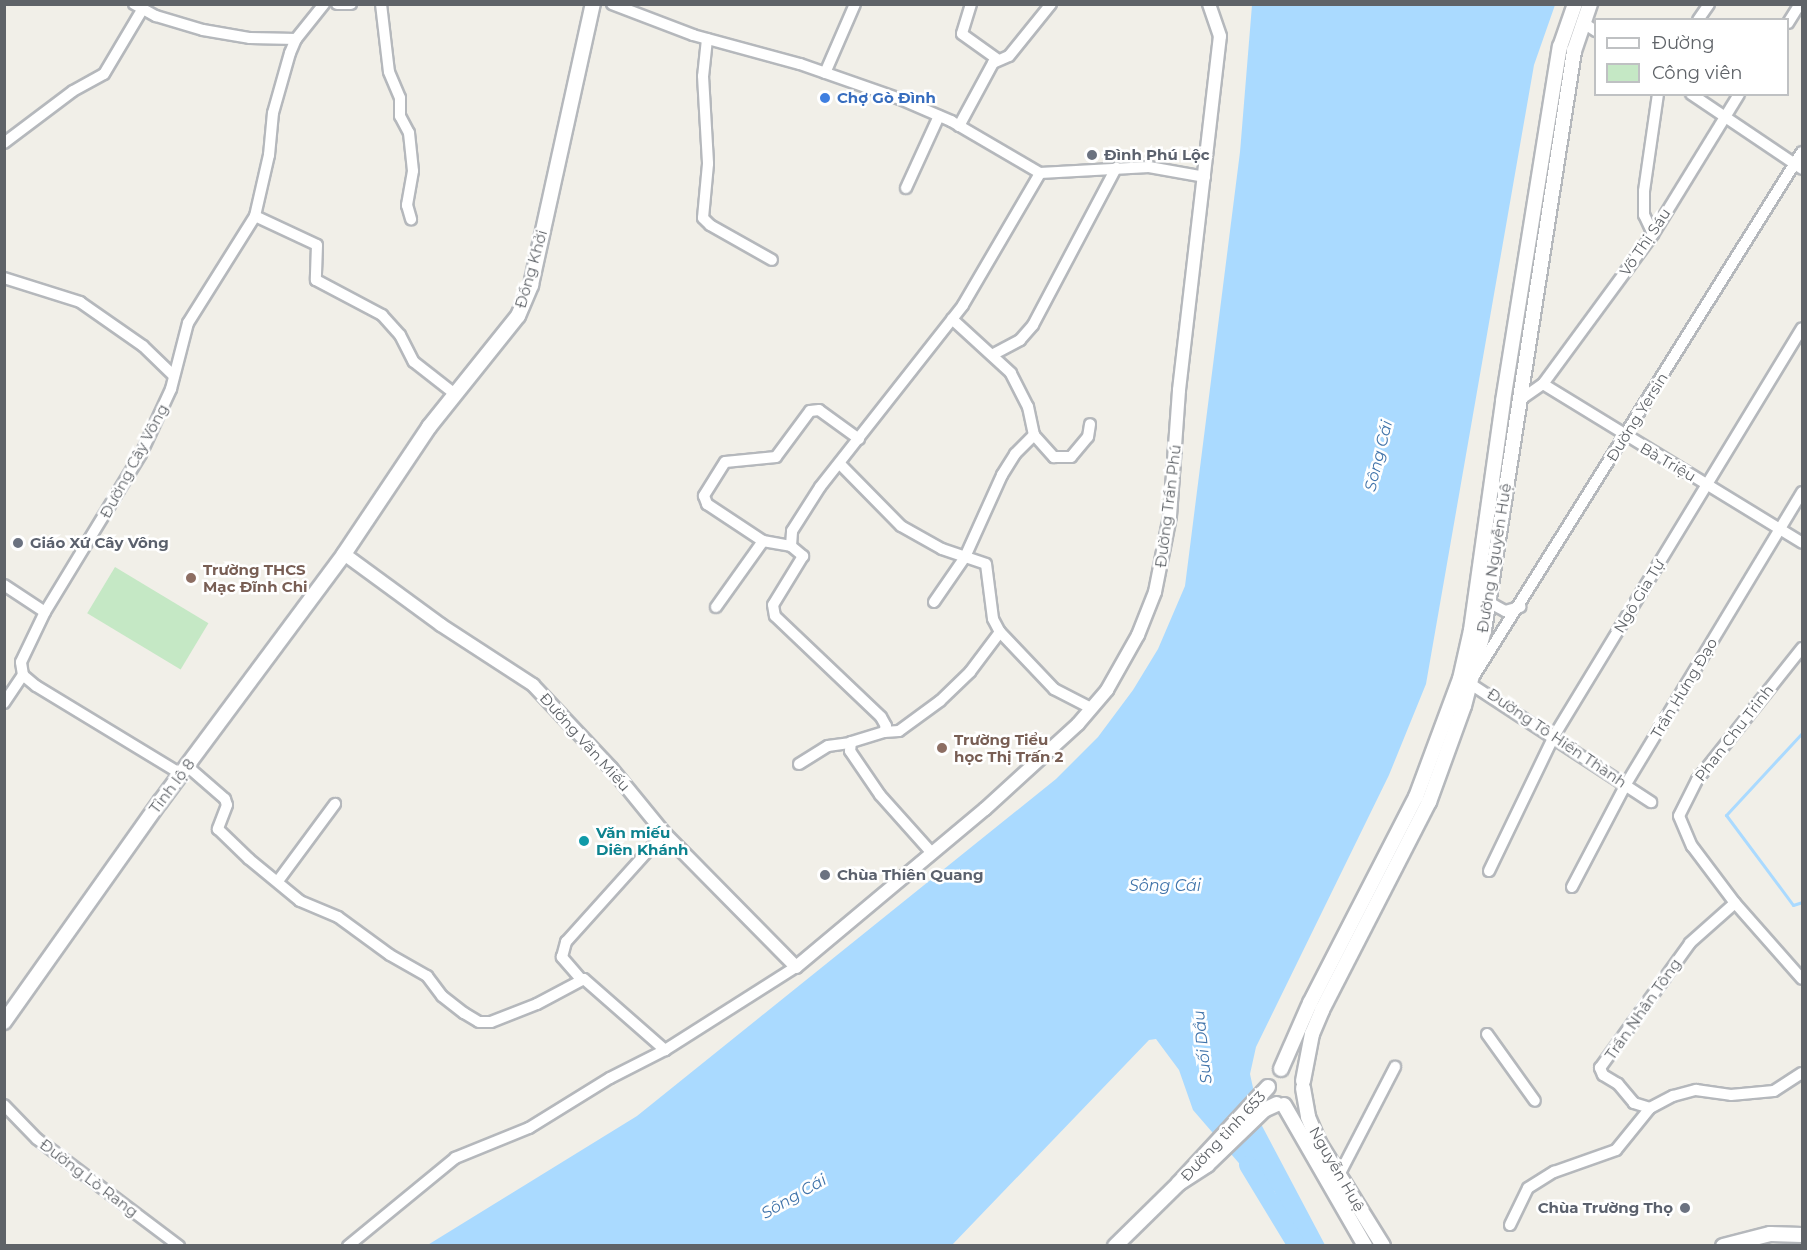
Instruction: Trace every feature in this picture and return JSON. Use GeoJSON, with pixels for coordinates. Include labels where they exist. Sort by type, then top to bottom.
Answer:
{"type":"FeatureCollection","features":[{"type":"Feature","properties":{"kind":"main road","name":"Đồng Khởi"},"geometry":{"type":"LineString","coordinates":[[344,554],[455,394],[494,351],[525,303],[593,4]]}},
{"type":"Feature","properties":{"kind":"main road","name":"Đường Nguyễn Huệ"},"geometry":{"type":"LineString","coordinates":[[1281,1069],[1426,776],[1465,680],[1503,401],[1560,47],[1575,4]]}},
{"type":"Feature","properties":{"kind":"main road","name":"Đường Nguyễn Huệ"},"geometry":{"type":"LineString","coordinates":[[1303,1085],[1319,1018],[1378,906],[1443,769],[1489,596],[1582,22],[1590,4]]}},
{"type":"Feature","properties":{"kind":"main road"},"geometry":{"type":"LineString","coordinates":[[1503,401],[1520,400]]}},
{"type":"Feature","properties":{"kind":"main road","name":"Tỉnh lộ 8"},"geometry":{"type":"LineString","coordinates":[[4,1022],[184,770],[344,554]]}},
{"type":"Feature","properties":{"kind":"main road"},"geometry":{"type":"LineString","coordinates":[[1365,898],[1378,906]]}},
{"type":"Feature","properties":{"kind":"main road"},"geometry":{"type":"LineString","coordinates":[[1292,1066],[1303,1085],[1296,1100],[1280,1105],[1268,1098],[1268,1087],[1281,1069],[1292,1066]]}},
{"type":"Feature","properties":{"kind":"main road","name":"Nguyễn Huệ"},"geometry":{"type":"LineString","coordinates":[[1303,1085],[1308,1117],[1339,1175],[1383,1245]]}},
{"type":"Feature","properties":{"kind":"main road","name":"Đường tỉnh 653"},"geometry":{"type":"LineString","coordinates":[[1115,1245],[1254,1110],[1268,1087]]}},
{"type":"Feature","properties":{"kind":"main road","name":"Nguyễn Huệ"},"geometry":{"type":"LineString","coordinates":[[1280,1105],[1362,1240]]}},
{"type":"Feature","properties":{"kind":"main road","name":"Đường tỉnh 653"},"geometry":{"type":"LineString","coordinates":[[1254,1110],[1280,1105]]}},
{"type":"Feature","properties":{"kind":"main road"},"geometry":{"type":"LineString","coordinates":[[1723,1245],[1770,1234],[1798,1236]]}},
{"type":"Feature","properties":{"kind":"main road"},"geometry":{"type":"LineString","coordinates":[[1775,1245],[1798,1236]]}},
{"type":"Feature","properties":{"kind":"street","name":"Đường Cây Vông"},"geometry":{"type":"LineString","coordinates":[[23,675],[21,662],[45,612],[141,454],[174,376],[188,323],[255,216],[266,172],[277,95],[296,39],[324,4]]}},
{"type":"Feature","properties":{"kind":"street"},"geometry":{"type":"LineString","coordinates":[[337,4],[351,4]]}},
{"type":"Feature","properties":{"kind":"street"},"geometry":{"type":"LineString","coordinates":[[381,4],[389,72],[400,98],[400,116],[409,133],[413,171],[407,205],[411,219]]}},
{"type":"Feature","properties":{"kind":"street"},"geometry":{"type":"LineString","coordinates":[[612,4],[707,39],[825,73],[939,116],[1040,173],[1149,167],[1205,177]]}},
{"type":"Feature","properties":{"kind":"street"},"geometry":{"type":"LineString","coordinates":[[825,73],[855,4]]}},
{"type":"Feature","properties":{"kind":"street"},"geometry":{"type":"LineString","coordinates":[[971,4],[962,34],[997,59]]}},
{"type":"Feature","properties":{"kind":"street"},"geometry":{"type":"LineString","coordinates":[[959,126],[997,59],[1009,56],[1051,4]]}},
{"type":"Feature","properties":{"kind":"street","name":"Đường Trần Phú"},"geometry":{"type":"LineString","coordinates":[[796,967],[1044,757],[1107,690],[1138,635],[1164,556],[1220,36],[1209,4]]}},
{"type":"Feature","properties":{"kind":"street"},"geometry":{"type":"LineString","coordinates":[[1699,18],[1708,4]]}},
{"type":"Feature","properties":{"kind":"street"},"geometry":{"type":"LineString","coordinates":[[1789,21],[1800,4]]}},
{"type":"Feature","properties":{"kind":"street"},"geometry":{"type":"LineString","coordinates":[[4,144],[73,91],[104,74],[138,7],[203,30],[250,38],[296,39]]}},
{"type":"Feature","properties":{"kind":"street"},"geometry":{"type":"LineString","coordinates":[[1582,22],[1594,30]]}},
{"type":"Feature","properties":{"kind":"street"},"geometry":{"type":"LineString","coordinates":[[707,39],[703,76],[708,164],[703,218],[710,225],[772,260]]}},
{"type":"Feature","properties":{"kind":"street"},"geometry":{"type":"LineString","coordinates":[[1653,234],[1644,215],[1644,191],[1658,96]]}},
{"type":"Feature","properties":{"kind":"street"},"geometry":{"type":"LineString","coordinates":[[1694,96],[1799,167]]}},
{"type":"Feature","properties":{"kind":"street","name":"Võ Thị Sáu"},"geometry":{"type":"LineString","coordinates":[[1520,400],[1543,384],[1653,234],[1738,96]]}},
{"type":"Feature","properties":{"kind":"street"},"geometry":{"type":"LineString","coordinates":[[906,188],[939,116]]}},
{"type":"Feature","properties":{"kind":"street","name":"Đường Yersin"},"geometry":{"type":"LineString","coordinates":[[1465,680],[1520,607],[1624,436],[1799,167],[1803,152]]}},
{"type":"Feature","properties":{"kind":"street"},"geometry":{"type":"LineString","coordinates":[[992,355],[1026,336],[1034,325],[1116,168]]}},
{"type":"Feature","properties":{"kind":"street"},"geometry":{"type":"LineString","coordinates":[[791,546],[792,531],[800,517],[952,319],[1040,173]]}},
{"type":"Feature","properties":{"kind":"street"},"geometry":{"type":"LineString","coordinates":[[255,216],[317,245],[316,280],[382,315],[400,335],[414,362],[455,394]]}},
{"type":"Feature","properties":{"kind":"street"},"geometry":{"type":"LineString","coordinates":[[4,278],[80,302],[143,346],[174,376]]}},
{"type":"Feature","properties":{"kind":"street"},"geometry":{"type":"LineString","coordinates":[[952,319],[992,355],[1017,384],[1028,407],[1034,435],[1054,457],[1071,457],[1088,438],[1090,424]]}},
{"type":"Feature","properties":{"kind":"street","name":"Ngô Gia Tự"},"geometry":{"type":"LineString","coordinates":[[1489,871],[1554,736],[1803,328]]}},
{"type":"Feature","properties":{"kind":"street","name":"Bà Triệu"},"geometry":{"type":"LineString","coordinates":[[1543,384],[1624,436],[1798,541]]}},
{"type":"Feature","properties":{"kind":"street"},"geometry":{"type":"LineString","coordinates":[[859,439],[814,410],[806,414],[776,457],[721,465],[706,489],[705,501],[763,541],[791,546],[802,554],[803,560],[773,605],[775,616],[881,717],[886,726],[884,732]]}},
{"type":"Feature","properties":{"kind":"street"},"geometry":{"type":"LineString","coordinates":[[934,602],[965,557],[1002,475],[1015,454],[1034,435]]}},
{"type":"Feature","properties":{"kind":"street"},"geometry":{"type":"LineString","coordinates":[[840,464],[901,526],[989,568],[991,608],[1000,632],[1054,690],[1091,708]]}},
{"type":"Feature","properties":{"kind":"street","name":"Trần Hưng Đạo"},"geometry":{"type":"LineString","coordinates":[[1572,886],[1626,783],[1803,492]]}},
{"type":"Feature","properties":{"kind":"street"},"geometry":{"type":"LineString","coordinates":[[716,607],[763,541]]}},
{"type":"Feature","properties":{"kind":"street","name":"Đường Văn Miếu"},"geometry":{"type":"LineString","coordinates":[[344,554],[441,625],[533,685],[610,768],[664,833],[796,967]]}},
{"type":"Feature","properties":{"kind":"street"},"geometry":{"type":"LineString","coordinates":[[4,585],[45,612]]}},
{"type":"Feature","properties":{"kind":"street"},"geometry":{"type":"LineString","coordinates":[[1489,596],[1492,604],[1505,611],[1520,607]]}},
{"type":"Feature","properties":{"kind":"street"},"geometry":{"type":"LineString","coordinates":[[799,764],[828,746],[849,743],[884,732],[899,731],[939,701],[970,672],[1000,632]]}},
{"type":"Feature","properties":{"kind":"street","name":"Phan Chu Trinh"},"geometry":{"type":"LineString","coordinates":[[1735,903],[1680,824],[1680,809],[1697,780],[1803,648]]}},
{"type":"Feature","properties":{"kind":"street"},"geometry":{"type":"LineString","coordinates":[[4,703],[23,675],[184,770],[227,802],[219,825],[220,833],[307,906],[338,917],[401,963],[422,972],[442,996],[484,1023],[537,1005],[580,978]]}},
{"type":"Feature","properties":{"kind":"street","name":"Đường Tô Hiến Thành"},"geometry":{"type":"LineString","coordinates":[[1465,680],[1626,783],[1651,802]]}},
{"type":"Feature","properties":{"kind":"street"},"geometry":{"type":"LineString","coordinates":[[849,743],[849,751],[880,795],[932,852]]}},
{"type":"Feature","properties":{"kind":"street"},"geometry":{"type":"LineString","coordinates":[[278,881],[335,804]]}},
{"type":"Feature","properties":{"kind":"street"},"geometry":{"type":"LineString","coordinates":[[664,833],[563,946],[562,957],[580,978],[598,988],[665,1050]]}},
{"type":"Feature","properties":{"kind":"street"},"geometry":{"type":"LineString","coordinates":[[1735,903],[1803,980]]}},
{"type":"Feature","properties":{"kind":"street","name":"Trần Nhân Tông"},"geometry":{"type":"LineString","coordinates":[[1650,1108],[1634,1103],[1618,1084],[1603,1075],[1600,1068],[1690,943],[1735,903]]}},
{"type":"Feature","properties":{"kind":"street"},"geometry":{"type":"LineString","coordinates":[[348,1245],[441,1168],[468,1150],[529,1128],[610,1078],[665,1050],[796,967]]}},
{"type":"Feature","properties":{"kind":"street"},"geometry":{"type":"LineString","coordinates":[[1487,1034],[1535,1101]]}},
{"type":"Feature","properties":{"kind":"street"},"geometry":{"type":"LineString","coordinates":[[1339,1175],[1395,1067]]}},
{"type":"Feature","properties":{"kind":"street"},"geometry":{"type":"LineString","coordinates":[[1510,1225],[1528,1188],[1554,1172],[1616,1150],[1650,1108],[1689,1091],[1731,1095],[1774,1091],[1803,1073]]}},
{"type":"Feature","properties":{"kind":"street","name":"Đường Lò Rang"},"geometry":{"type":"LineString","coordinates":[[4,1105],[37,1139],[179,1245]]}},
{"type":"Feature","properties":{"kind":"street"},"geometry":{"type":"LineString","coordinates":[[1362,1240],[1371,1227]]}},
{"type":"Feature","properties":{"kind":"green space"},"geometry":{"type":"Polygon","coordinates":[[[115,567],[208,623],[181,669],[87,613],[115,567]]]}},
{"type":"Feature","properties":{"kind":"water","name":"Sông Cái"},"geometry":{"type":"Polygon","coordinates":[[[1252,5],[1555,5],[1534,65],[1426,684],[1389,775],[1256,1047],[1250,1074],[1261,1124],[1325,1245],[1301,1245],[1274,1191],[1257,1184],[1193,1110],[1179,1070],[1156,1039],[1149,1040],[952,1245],[426,1246],[637,1116],[1056,779],[1098,737],[1133,690],[1158,649],[1185,586],[1240,152],[1252,5]]]}},
{"type":"Feature","properties":{"kind":"waterway"},"geometry":{"type":"LineString","coordinates":[[1802,733],[1726,815],[1793,905],[1802,902]]}},
{"type":"Feature","properties":{"kind":"waterway","name":"Suối Dầu"},"geometry":{"type":"LineString","coordinates":[[1248,1165],[1297,1246]]}},
{"type":"Feature","properties":{"kind":"place","name":"Chợ Gò Đình"},"geometry":{"type":"Point","coordinates":[825,98]}},
{"type":"Feature","properties":{"kind":"place","name":"Đình Phú Lộc"},"geometry":{"type":"Point","coordinates":[1092,155]}},
{"type":"Feature","properties":{"kind":"place","name":"Giáo Xứ Cây Vông"},"geometry":{"type":"Point","coordinates":[18,543]}},
{"type":"Feature","properties":{"kind":"place","name":"Trường THCS Mạc Đĩnh Chi"},"geometry":{"type":"Point","coordinates":[191,578]}},
{"type":"Feature","properties":{"kind":"place","name":"Trường Tiểu học Thị Trấn 2"},"geometry":{"type":"Point","coordinates":[942,748]}},
{"type":"Feature","properties":{"kind":"place","name":"Văn miếu Diên Khánh"},"geometry":{"type":"Point","coordinates":[584,841]}},
{"type":"Feature","properties":{"kind":"place","name":"Chùa Thiên Quang"},"geometry":{"type":"Point","coordinates":[825,875]}},
{"type":"Feature","properties":{"kind":"place","name":"Chùa Trường Thọ"},"geometry":{"type":"Point","coordinates":[1685,1208]}}]}
